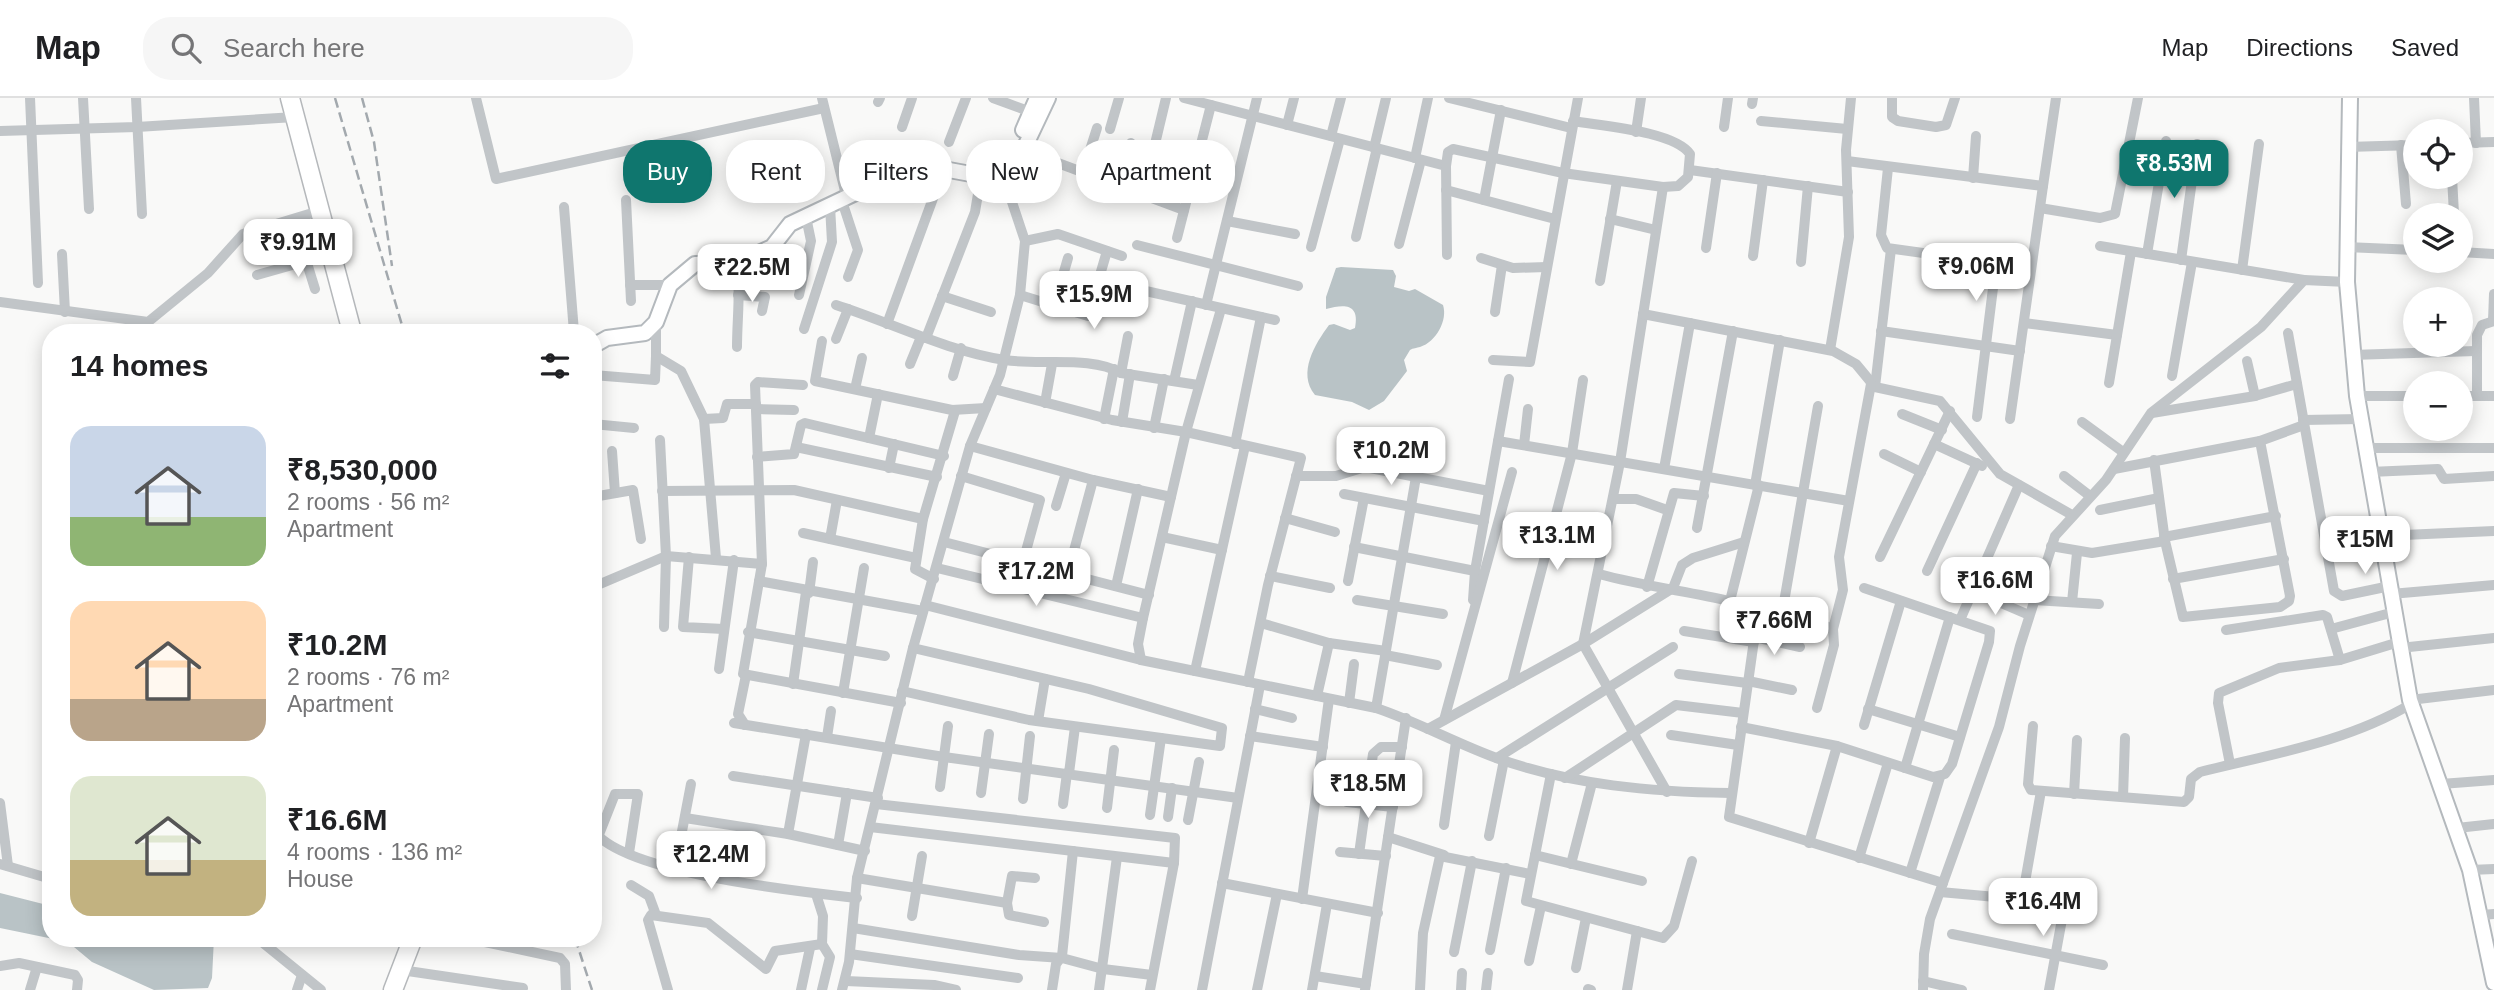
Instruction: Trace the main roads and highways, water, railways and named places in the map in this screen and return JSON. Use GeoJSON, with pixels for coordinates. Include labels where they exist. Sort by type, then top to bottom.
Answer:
{"type":"FeatureCollection","features":[{"type":"Feature","properties":{"kind":"highway"},"geometry":{"type":"LineString","coordinates":[[290,98],[350,324]]}},
{"type":"Feature","properties":{"kind":"highway"},"geometry":{"type":"LineString","coordinates":[[393,990],[410,947]]}},
{"type":"Feature","properties":{"kind":"main road"},"geometry":{"type":"LineString","coordinates":[[1021,140],[1037,98]]}},
{"type":"Feature","properties":{"kind":"main road"},"geometry":{"type":"LineString","coordinates":[[1028,140],[1048,98]]}},
{"type":"Feature","properties":{"kind":"main road"},"geometry":{"type":"LineString","coordinates":[[2350,98],[2346,247],[2351,355],[2357,396],[2410,702],[2488,915],[2494,983]]}},
{"type":"Feature","properties":{"kind":"main road"},"geometry":{"type":"LineString","coordinates":[[602,341],[645,333],[656,322],[670,285],[695,264],[737,263],[772,247],[790,224],[885,179],[943,171],[966,174]]}},
{"type":"Feature","properties":{"kind":"railway"},"geometry":{"type":"LineString","coordinates":[[335,98],[402,324]]}},
{"type":"Feature","properties":{"kind":"railway"},"geometry":{"type":"LineString","coordinates":[[362,98],[374,142],[392,266]]}},
{"type":"Feature","properties":{"kind":"railway"},"geometry":{"type":"LineString","coordinates":[[578,947],[592,990]]}}]}
